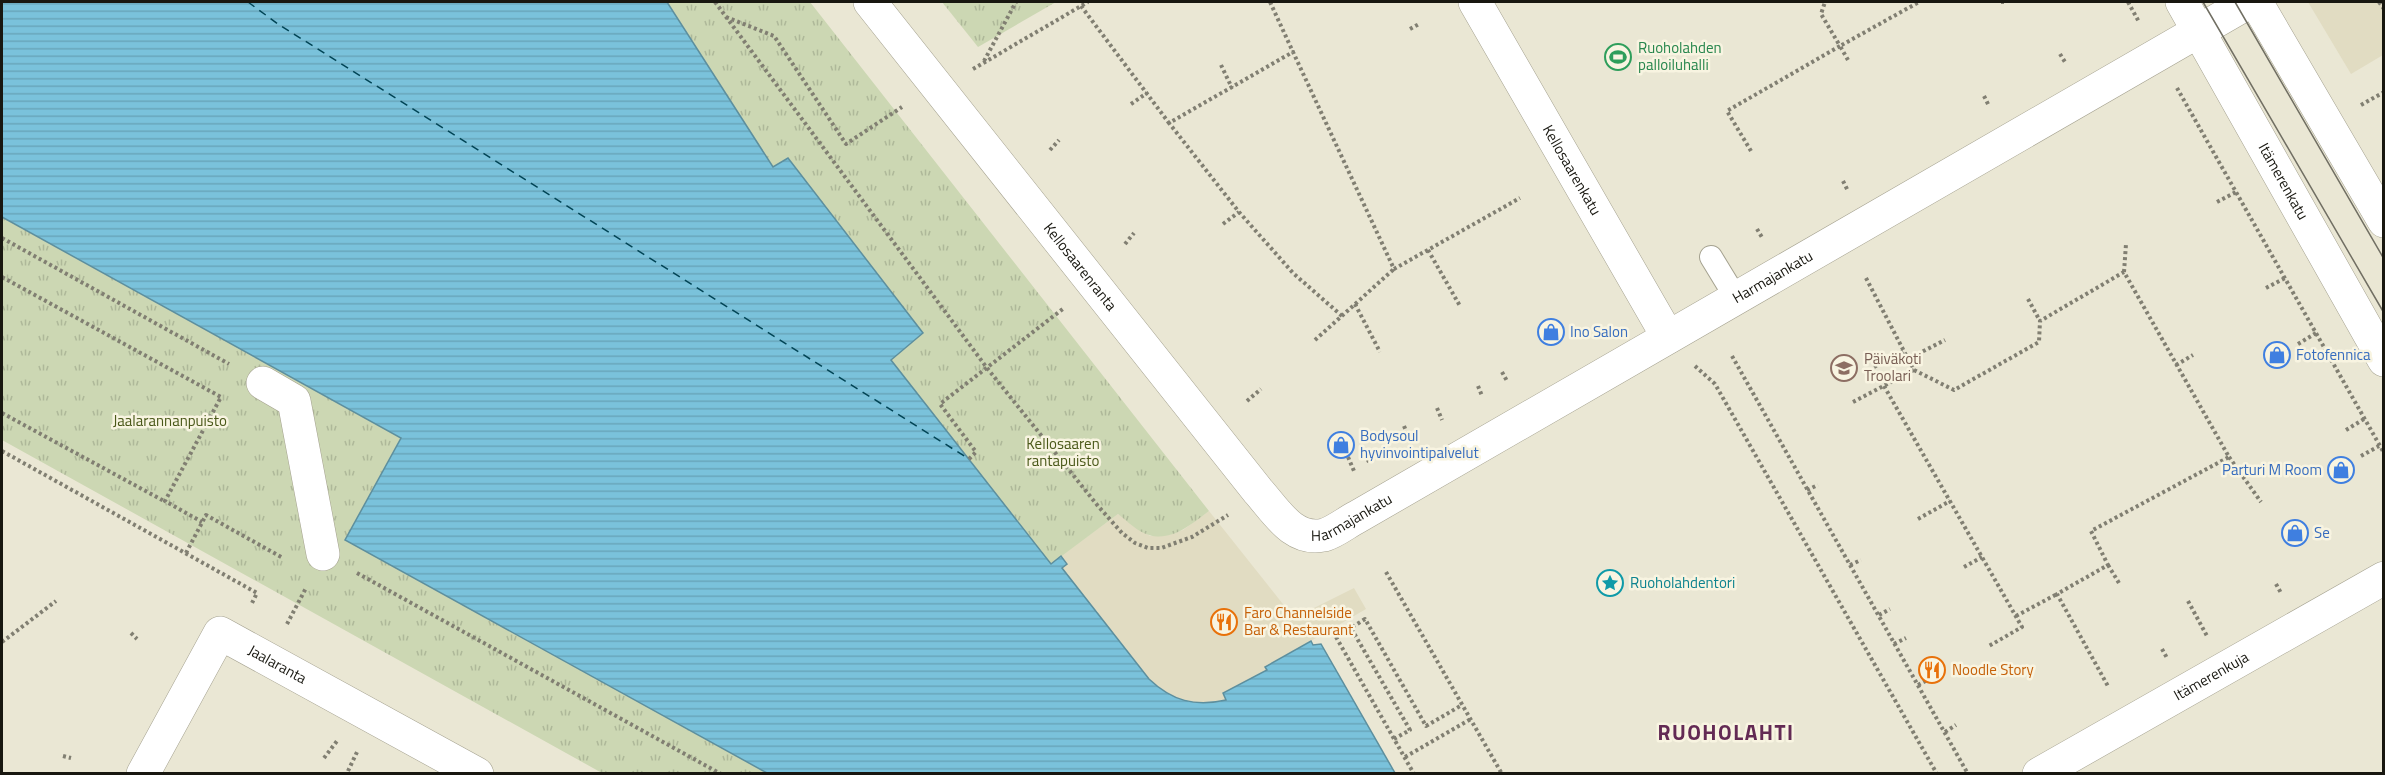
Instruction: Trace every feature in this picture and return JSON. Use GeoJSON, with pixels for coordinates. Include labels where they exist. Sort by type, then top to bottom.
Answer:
{"type":"FeatureCollection","features":[{"type":"Feature","properties":{"kind":"street","name":"Kellosaarenranta"},"geometry":{"type":"LineString","coordinates":[[870,2],[1251,482],[1292,530]]}},
{"type":"Feature","properties":{"kind":"street","name":"Kellosaarenkatu"},"geometry":{"type":"LineString","coordinates":[[1475,2],[1668,338]]}},
{"type":"Feature","properties":{"kind":"street","name":"Itämerenkatu"},"geometry":{"type":"LineString","coordinates":[[2182,2],[2384,360]]}},
{"type":"Feature","properties":{"kind":"street","name":"Harmajankatu"},"geometry":{"type":"LineString","coordinates":[[1292,530],[1304,536],[1324,535],[2249,2]]}},
{"type":"Feature","properties":{"kind":"street"},"geometry":{"type":"LineString","coordinates":[[2256,2],[2384,221]]}},
{"type":"Feature","properties":{"kind":"street"},"geometry":{"type":"LineString","coordinates":[[263,383],[294,401],[314,567]]}},
{"type":"Feature","properties":{"kind":"street","name":"Itämerenkuja"},"geometry":{"type":"LineString","coordinates":[[2039,774],[2384,578]]}},
{"type":"Feature","properties":{"kind":"street","name":"Jaalaranta"},"geometry":{"type":"LineString","coordinates":[[143,774],[220,633],[477,774]]}},
{"type":"Feature","properties":{"kind":"lane"},"geometry":{"type":"LineString","coordinates":[[1712,257],[1736,298]]}},
{"type":"Feature","properties":{"kind":"path"},"geometry":{"type":"LineString","coordinates":[[715,2],[987,368],[1122,533],[1148,548],[1161,548],[1192,537],[1230,513]]}},
{"type":"Feature","properties":{"kind":"path"},"geometry":{"type":"LineString","coordinates":[[982,64],[1016,2]]}},
{"type":"Feature","properties":{"kind":"path"},"geometry":{"type":"LineString","coordinates":[[938,90],[1088,2]]}},
{"type":"Feature","properties":{"kind":"path"},"geometry":{"type":"LineString","coordinates":[[1270,2],[1395,268]]}},
{"type":"Feature","properties":{"kind":"path"},"geometry":{"type":"LineString","coordinates":[[1825,2],[1821,15],[1848,60]]}},
{"type":"Feature","properties":{"kind":"path"},"geometry":{"type":"LineString","coordinates":[[1751,151],[1727,111],[1919,2]]}},
{"type":"Feature","properties":{"kind":"path"},"geometry":{"type":"LineString","coordinates":[[2128,2],[2141,25]]}},
{"type":"Feature","properties":{"kind":"path"},"geometry":{"type":"LineString","coordinates":[[2379,2],[2384,9]]}},
{"type":"Feature","properties":{"kind":"path"},"geometry":{"type":"LineString","coordinates":[[1081,6],[1239,212],[1293,273],[1342,316]]}},
{"type":"Feature","properties":{"kind":"path"},"geometry":{"type":"LineString","coordinates":[[725,17],[774,36],[846,144],[905,105]]}},
{"type":"Feature","properties":{"kind":"path"},"geometry":{"type":"LineString","coordinates":[[1410,29],[1419,24]]}},
{"type":"Feature","properties":{"kind":"path"},"geometry":{"type":"LineString","coordinates":[[1170,123],[1293,52]]}},
{"type":"Feature","properties":{"kind":"path"},"geometry":{"type":"LineString","coordinates":[[2060,54],[2067,66]]}},
{"type":"Feature","properties":{"kind":"path"},"geometry":{"type":"LineString","coordinates":[[1221,65],[1232,88]]}},
{"type":"Feature","properties":{"kind":"path"},"geometry":{"type":"LineString","coordinates":[[2356,108],[2384,92]]}},
{"type":"Feature","properties":{"kind":"path"},"geometry":{"type":"LineString","coordinates":[[1131,104],[1147,93]]}},
{"type":"Feature","properties":{"kind":"path"},"geometry":{"type":"LineString","coordinates":[[1984,96],[1991,110]]}},
{"type":"Feature","properties":{"kind":"path"},"geometry":{"type":"LineString","coordinates":[[2182,96],[2384,453]]}},
{"type":"Feature","properties":{"kind":"path"},"geometry":{"type":"LineString","coordinates":[[1050,150],[1059,140]]}},
{"type":"Feature","properties":{"kind":"path"},"geometry":{"type":"LineString","coordinates":[[2217,202],[2236,192]]}},
{"type":"Feature","properties":{"kind":"path"},"geometry":{"type":"LineString","coordinates":[[1315,340],[1395,268],[1520,198]]}},
{"type":"Feature","properties":{"kind":"path"},"geometry":{"type":"LineString","coordinates":[[1223,224],[1239,212]]}},
{"type":"Feature","properties":{"kind":"path"},"geometry":{"type":"LineString","coordinates":[[1757,229],[1760,235]]}},
{"type":"Feature","properties":{"kind":"path"},"geometry":{"type":"LineString","coordinates":[[1125,244],[1134,233]]}},
{"type":"Feature","properties":{"kind":"path"},"geometry":{"type":"LineString","coordinates":[[2,238],[263,383]]}},
{"type":"Feature","properties":{"kind":"path"},"geometry":{"type":"LineString","coordinates":[[2126,244],[2124,273],[2229,457],[2261,502]]}},
{"type":"Feature","properties":{"kind":"path"},"geometry":{"type":"LineString","coordinates":[[1428,250],[1460,306]]}},
{"type":"Feature","properties":{"kind":"path"},"geometry":{"type":"LineString","coordinates":[[2040,321],[2124,273]]}},
{"type":"Feature","properties":{"kind":"path"},"geometry":{"type":"LineString","coordinates":[[2,277],[221,398],[165,501]]}},
{"type":"Feature","properties":{"kind":"path"},"geometry":{"type":"LineString","coordinates":[[1866,278],[1914,370],[1954,390],[2039,342],[2040,321],[2028,300]]}},
{"type":"Feature","properties":{"kind":"path"},"geometry":{"type":"LineString","coordinates":[[2266,288],[2285,278]]}},
{"type":"Feature","properties":{"kind":"path"},"geometry":{"type":"LineString","coordinates":[[1355,304],[1380,352]]}},
{"type":"Feature","properties":{"kind":"path"},"geometry":{"type":"LineString","coordinates":[[969,459],[976,452],[940,404],[1064,307]]}},
{"type":"Feature","properties":{"kind":"path"},"geometry":{"type":"LineString","coordinates":[[2298,344],[2316,333]]}},
{"type":"Feature","properties":{"kind":"path"},"geometry":{"type":"LineString","coordinates":[[1668,338],[1714,384],[1937,774]]}},
{"type":"Feature","properties":{"kind":"path"},"geometry":{"type":"LineString","coordinates":[[1908,359],[1945,340]]}},
{"type":"Feature","properties":{"kind":"path"},"geometry":{"type":"LineString","coordinates":[[1874,367],[1904,351]]}},
{"type":"Feature","properties":{"kind":"path"},"geometry":{"type":"LineString","coordinates":[[2176,365],[2193,355]]}},
{"type":"Feature","properties":{"kind":"path"},"geometry":{"type":"LineString","coordinates":[[1732,356],[1968,774]]}},
{"type":"Feature","properties":{"kind":"path"},"geometry":{"type":"LineString","coordinates":[[1853,402],[1914,370]]}},
{"type":"Feature","properties":{"kind":"path"},"geometry":{"type":"LineString","coordinates":[[1502,372],[1507,381]]}},
{"type":"Feature","properties":{"kind":"path"},"geometry":{"type":"LineString","coordinates":[[1478,386],[1482,396]]}},
{"type":"Feature","properties":{"kind":"path"},"geometry":{"type":"LineString","coordinates":[[1884,386],[2022,627],[1989,646]]}},
{"type":"Feature","properties":{"kind":"path"},"geometry":{"type":"LineString","coordinates":[[1247,401],[1261,389]]}},
{"type":"Feature","properties":{"kind":"path"},"geometry":{"type":"LineString","coordinates":[[1437,408],[1442,420]]}},
{"type":"Feature","properties":{"kind":"path"},"geometry":{"type":"LineString","coordinates":[[2,413],[202,522]]}},
{"type":"Feature","properties":{"kind":"path"},"geometry":{"type":"LineString","coordinates":[[2346,430],[2364,419]]}},
{"type":"Feature","properties":{"kind":"path"},"geometry":{"type":"LineString","coordinates":[[1404,426],[1409,438]]}},
{"type":"Feature","properties":{"kind":"path"},"geometry":{"type":"LineString","coordinates":[[2361,456],[2379,446]]}},
{"type":"Feature","properties":{"kind":"path"},"geometry":{"type":"LineString","coordinates":[[1362,449],[1368,462]]}},
{"type":"Feature","properties":{"kind":"path"},"geometry":{"type":"LineString","coordinates":[[2,452],[257,593],[232,640]]}},
{"type":"Feature","properties":{"kind":"path"},"geometry":{"type":"LineString","coordinates":[[1348,457],[1353,471]]}},
{"type":"Feature","properties":{"kind":"path"},"geometry":{"type":"LineString","coordinates":[[2119,583],[2091,531],[2229,457]]}},
{"type":"Feature","properties":{"kind":"path"},"geometry":{"type":"LineString","coordinates":[[1808,490],[1818,484]]}},
{"type":"Feature","properties":{"kind":"path"},"geometry":{"type":"LineString","coordinates":[[1918,519],[1950,501]]}},
{"type":"Feature","properties":{"kind":"path"},"geometry":{"type":"LineString","coordinates":[[186,553],[206,515],[314,567],[721,774]]}},
{"type":"Feature","properties":{"kind":"path"},"geometry":{"type":"LineString","coordinates":[[1964,567],[1982,557]]}},
{"type":"Feature","properties":{"kind":"path"},"geometry":{"type":"LineString","coordinates":[[1850,565],[1862,560]]}},
{"type":"Feature","properties":{"kind":"path"},"geometry":{"type":"LineString","coordinates":[[2016,616],[2108,565]]}},
{"type":"Feature","properties":{"kind":"path"},"geometry":{"type":"LineString","coordinates":[[298,604],[314,567]]}},
{"type":"Feature","properties":{"kind":"path"},"geometry":{"type":"LineString","coordinates":[[1386,572],[1502,774]]}},
{"type":"Feature","properties":{"kind":"path"},"geometry":{"type":"LineString","coordinates":[[2057,594],[2129,723]]}},
{"type":"Feature","properties":{"kind":"path"},"geometry":{"type":"LineString","coordinates":[[2,642],[56,601]]}},
{"type":"Feature","properties":{"kind":"path"},"geometry":{"type":"LineString","coordinates":[[1879,615],[1890,609]]}},
{"type":"Feature","properties":{"kind":"path"},"geometry":{"type":"LineString","coordinates":[[1394,739],[1410,730],[1351,628],[1365,619],[1426,726],[1462,705]]}},
{"type":"Feature","properties":{"kind":"path"},"geometry":{"type":"LineString","coordinates":[[131,633],[137,639]]}},
{"type":"Feature","properties":{"kind":"path"},"geometry":{"type":"LineString","coordinates":[[1336,637],[1414,774]]}},
{"type":"Feature","properties":{"kind":"path"},"geometry":{"type":"LineString","coordinates":[[1894,644],[1906,638]]}},
{"type":"Feature","properties":{"kind":"path"},"geometry":{"type":"LineString","coordinates":[[1918,685],[1929,679]]}},
{"type":"Feature","properties":{"kind":"path"},"geometry":{"type":"LineString","coordinates":[[1405,758],[1471,719]]}},
{"type":"Feature","properties":{"kind":"path"},"geometry":{"type":"LineString","coordinates":[[1945,732],[1956,725]]}},
{"type":"Feature","properties":{"kind":"path"},"geometry":{"type":"LineString","coordinates":[[324,758],[339,738]]}},
{"type":"Feature","properties":{"kind":"path"},"geometry":{"type":"LineString","coordinates":[[348,771],[359,749]]}},
{"type":"Feature","properties":{"kind":"path"},"geometry":{"type":"LineString","coordinates":[[63,756],[71,758]]}},
{"type":"Feature","properties":{"kind":"shaded area"},"geometry":{"type":"Polygon","coordinates":[[[2308,2],[2383,2],[2383,55],[2351,74],[2308,2]]]}},
{"type":"Feature","properties":{"kind":"shaded area"},"geometry":{"type":"Polygon","coordinates":[[[1209,511],[1294,618],[1354,588],[1366,609],[1266,667],[1267,670],[1224,693],[1226,700],[1197,703],[1182,701],[1168,694],[1149,679],[1062,568],[1067,564],[1061,556],[1118,514],[1150,536],[1169,535],[1183,530],[1209,511]]]}},
{"type":"Feature","properties":{"kind":"green space","name":"Kellosaaren rantapuisto"},"geometry":{"type":"Polygon","coordinates":[[[667,2],[810,2],[1209,511],[1182,530],[1166,536],[1149,535],[1118,514],[1051,564],[890,359],[788,158],[773,167],[667,2]]]}},
{"type":"Feature","properties":{"kind":"green space"},"geometry":{"type":"Polygon","coordinates":[[[942,2],[1056,2],[978,47],[942,2]]]}},
{"type":"Feature","properties":{"kind":"green space","name":"Jaalarannanpuisto"},"geometry":{"type":"Polygon","coordinates":[[[2,217],[401,438],[346,540],[767,773],[602,773],[2,440],[2,217]]]}},
{"type":"Feature","properties":{"kind":"water"},"geometry":{"type":"Polygon","coordinates":[[[2,2],[667,2],[773,167],[788,158],[923,333],[891,360],[1051,564],[1061,556],[1067,564],[1062,568],[1149,679],[1166,693],[1184,700],[1204,703],[1226,700],[1223,693],[1267,670],[1265,667],[1311,641],[1313,645],[1321,644],[1395,773],[767,773],[345,540],[401,438],[2,217],[2,2]]]}},
{"type":"Feature","properties":{"kind":"ferry route"},"geometry":{"type":"LineString","coordinates":[[248,2],[278,24],[969,459]]}},
{"type":"Feature","properties":{"kind":"tram line"},"geometry":{"type":"LineString","coordinates":[[2203,2],[2384,313]]}},
{"type":"Feature","properties":{"kind":"tram line"},"geometry":{"type":"LineString","coordinates":[[2235,2],[2384,259]]}},
{"type":"Feature","properties":{"kind":"place","name":"Ruoholahden palloiluhalli"},"geometry":{"type":"Point","coordinates":[1618,57]}},
{"type":"Feature","properties":{"kind":"place","name":"Ino Salon"},"geometry":{"type":"Point","coordinates":[1551,332]}},
{"type":"Feature","properties":{"kind":"place","name":"Fotofennica"},"geometry":{"type":"Point","coordinates":[2277,355]}},
{"type":"Feature","properties":{"kind":"place","name":"Päiväkoti Troolari"},"geometry":{"type":"Point","coordinates":[1844,368]}},
{"type":"Feature","properties":{"kind":"place","name":"Bodysoul hyvinvointipalvelut"},"geometry":{"type":"Point","coordinates":[1341,445]}},
{"type":"Feature","properties":{"kind":"place","name":"Parturi M Room"},"geometry":{"type":"Point","coordinates":[2341,470]}},
{"type":"Feature","properties":{"kind":"place","name":"Se"},"geometry":{"type":"Point","coordinates":[2295,533]}},
{"type":"Feature","properties":{"kind":"place","name":"Ruoholahdentori"},"geometry":{"type":"Point","coordinates":[1610,583]}},
{"type":"Feature","properties":{"kind":"place","name":"Faro Channelside Bar & Restaurant"},"geometry":{"type":"Point","coordinates":[1224,622]}},
{"type":"Feature","properties":{"kind":"place","name":"Noodle Story"},"geometry":{"type":"Point","coordinates":[1932,670]}},
{"type":"Feature","properties":{"kind":"district","name":"RUOHOLAHTI"},"geometry":{"type":"Point","coordinates":[1726,733]}}]}
